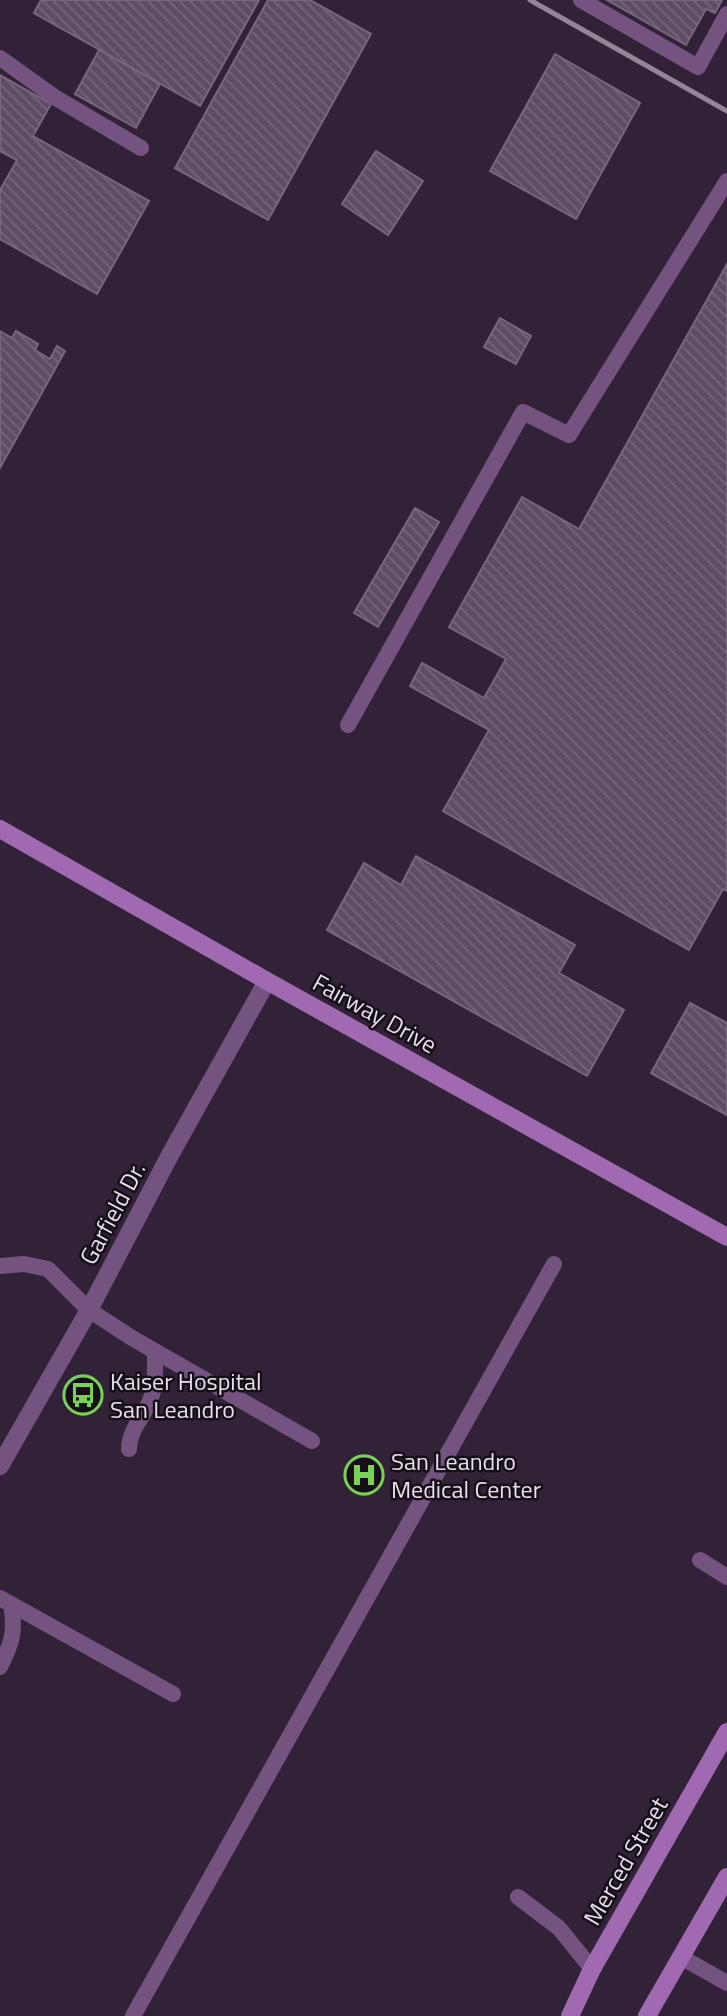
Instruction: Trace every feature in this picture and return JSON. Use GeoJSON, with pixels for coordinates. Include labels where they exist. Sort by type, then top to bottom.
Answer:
{"type":"FeatureCollection","features":[{"type":"Feature","properties":{"kind":"street","name":"Fairway Drive"},"geometry":{"type":"LineString","coordinates":[[0,829],[727,1237]]}},
{"type":"Feature","properties":{"kind":"street","name":"Garfield Dr."},"geometry":{"type":"LineString","coordinates":[[0,1466],[89,1310],[170,1155],[267,981]]}},
{"type":"Feature","properties":{"kind":"street","name":"Merced Street"},"geometry":{"type":"LineString","coordinates":[[570,2016],[592,1969],[727,1732]]}},
{"type":"Feature","properties":{"kind":"street"},"geometry":{"type":"LineString","coordinates":[[647,2016],[727,1877]]}},
{"type":"Feature","properties":{"kind":"lane"},"geometry":{"type":"LineString","coordinates":[[581,0],[698,67],[727,14]]}},
{"type":"Feature","properties":{"kind":"lane"},"geometry":{"type":"LineString","coordinates":[[0,58],[56,98],[141,148]]}},
{"type":"Feature","properties":{"kind":"lane"},"geometry":{"type":"LineString","coordinates":[[348,724],[523,412],[569,435],[727,181]]}},
{"type":"Feature","properties":{"kind":"lane"},"geometry":{"type":"LineString","coordinates":[[0,1266],[24,1264],[48,1269],[89,1310],[155,1353],[312,1441]]}},
{"type":"Feature","properties":{"kind":"lane"},"geometry":{"type":"LineString","coordinates":[[133,2016],[554,1264]]}},
{"type":"Feature","properties":{"kind":"lane"},"geometry":{"type":"LineString","coordinates":[[129,1449],[130,1437],[151,1399],[155,1353]]}},
{"type":"Feature","properties":{"kind":"lane"},"geometry":{"type":"LineString","coordinates":[[701,1560],[727,1577]]}},
{"type":"Feature","properties":{"kind":"lane"},"geometry":{"type":"LineString","coordinates":[[0,1667],[11,1644],[14,1624],[5,1601]]}},
{"type":"Feature","properties":{"kind":"lane"},"geometry":{"type":"LineString","coordinates":[[5,1601],[173,1694]]}},
{"type":"Feature","properties":{"kind":"lane"},"geometry":{"type":"LineString","coordinates":[[518,1897],[559,1928],[592,1969]]}},
{"type":"Feature","properties":{"kind":"lane"},"geometry":{"type":"LineString","coordinates":[[681,1957],[727,1983]]}},
{"type":"Feature","properties":{"kind":"building"},"geometry":{"type":"Polygon","coordinates":[[[41,0],[259,0],[200,106],[34,13],[41,0]]]}},
{"type":"Feature","properties":{"kind":"building"},"geometry":{"type":"Polygon","coordinates":[[[268,0],[310,0],[371,34],[268,220],[175,168],[268,0]]]}},
{"type":"Feature","properties":{"kind":"building"},"geometry":{"type":"Polygon","coordinates":[[[607,0],[722,0],[715,13],[706,9],[686,45],[607,0]]]}},
{"type":"Feature","properties":{"kind":"building"},"geometry":{"type":"Polygon","coordinates":[[[99,50],[160,84],[136,128],[75,94],[99,50]]]}},
{"type":"Feature","properties":{"kind":"building"},"geometry":{"type":"Polygon","coordinates":[[[555,54],[640,103],[576,219],[490,171],[555,54]]]}},
{"type":"Feature","properties":{"kind":"building"},"geometry":{"type":"Polygon","coordinates":[[[0,75],[51,104],[33,136],[149,201],[97,294],[0,239],[0,190],[17,160],[0,151],[0,75]]]}},
{"type":"Feature","properties":{"kind":"building"},"geometry":{"type":"Polygon","coordinates":[[[376,151],[423,181],[388,235],[342,204],[376,151]]]}},
{"type":"Feature","properties":{"kind":"building"},"geometry":{"type":"Polygon","coordinates":[[[727,264],[727,891],[723,889],[689,950],[443,811],[489,730],[410,686],[422,663],[484,698],[506,659],[449,627],[522,497],[579,529],[727,264]]]}},
{"type":"Feature","properties":{"kind":"building"},"geometry":{"type":"Polygon","coordinates":[[[500,318],[531,336],[516,364],[484,347],[500,318]]]}},
{"type":"Feature","properties":{"kind":"building"},"geometry":{"type":"Polygon","coordinates":[[[0,331],[12,338],[16,331],[38,344],[35,350],[50,359],[57,346],[65,351],[0,468],[0,331]]]}},
{"type":"Feature","properties":{"kind":"building"},"geometry":{"type":"Polygon","coordinates":[[[415,508],[439,522],[378,627],[354,613],[415,508]]]}},
{"type":"Feature","properties":{"kind":"building"},"geometry":{"type":"Polygon","coordinates":[[[416,856],[575,945],[559,973],[624,1010],[587,1076],[327,930],[364,863],[401,885],[416,856]]]}},
{"type":"Feature","properties":{"kind":"building"},"geometry":{"type":"Polygon","coordinates":[[[690,1003],[727,1023],[727,1115],[651,1073],[690,1003]]]}},
{"type":"Feature","properties":{"kind":"railway"},"geometry":{"type":"LineString","coordinates":[[530,0],[727,111]]}},
{"type":"Feature","properties":{"kind":"place","name":"Kaiser Hospital San Leandro"},"geometry":{"type":"Point","coordinates":[83,1395]}},
{"type":"Feature","properties":{"kind":"place","name":"San Leandro Medical Center"},"geometry":{"type":"Point","coordinates":[364,1475]}}]}
